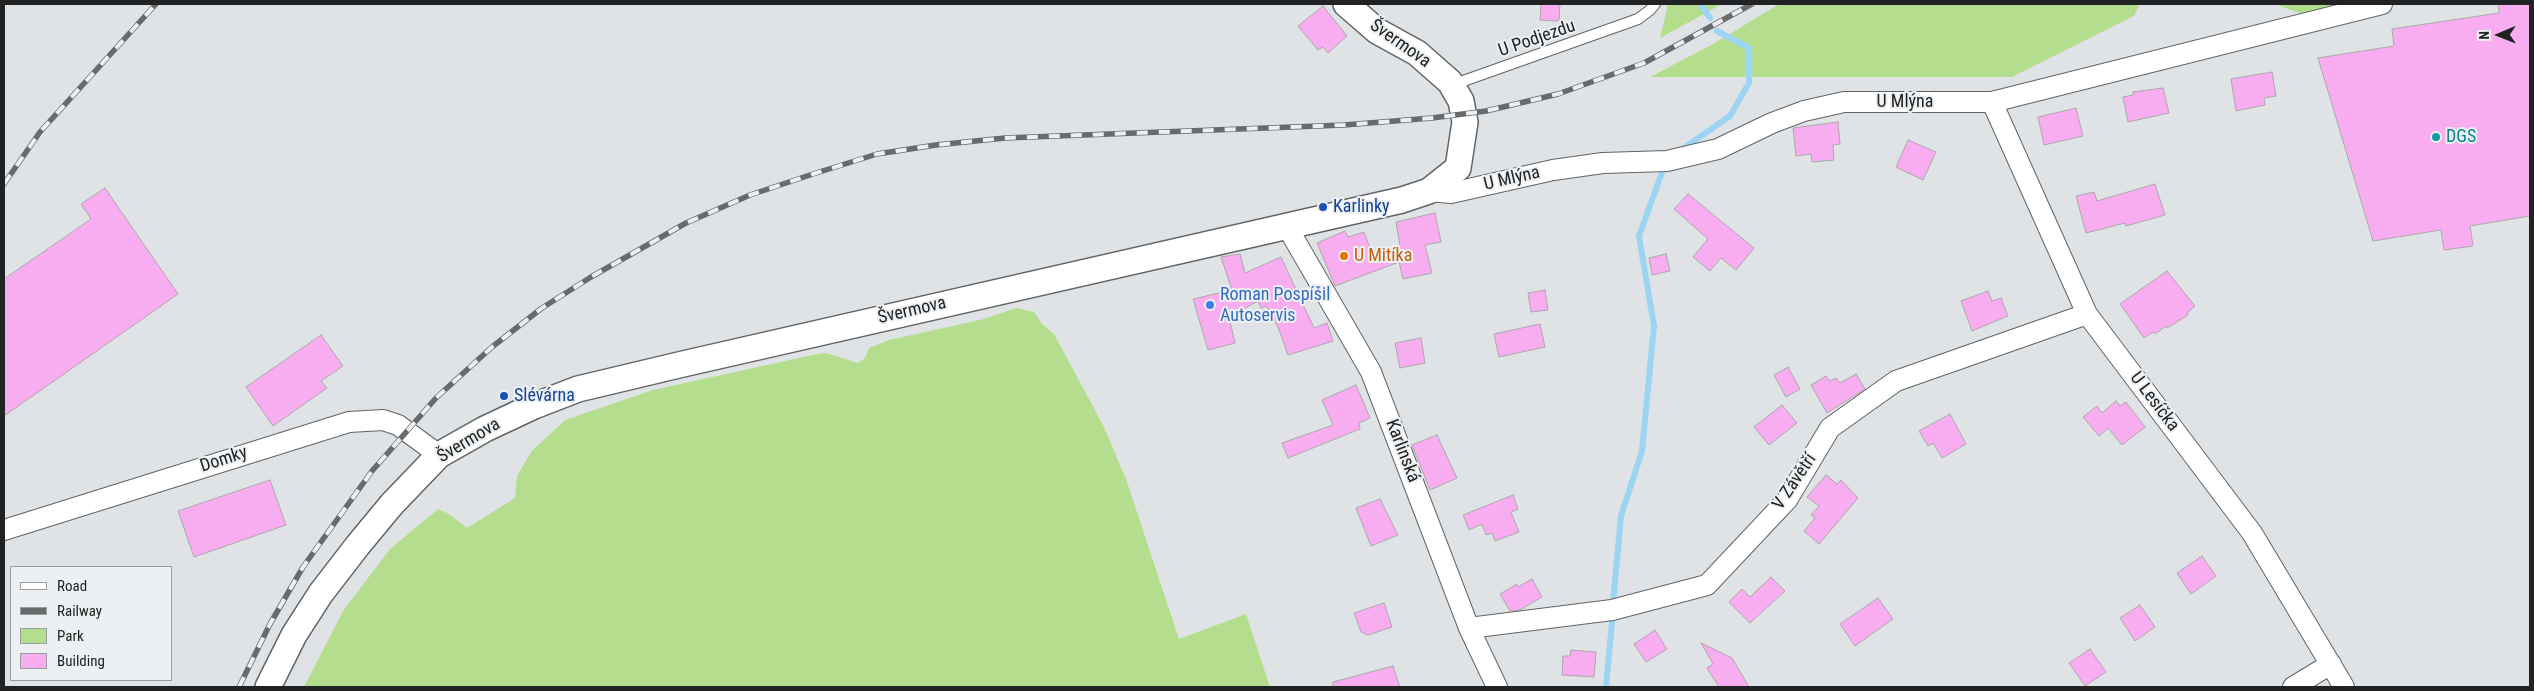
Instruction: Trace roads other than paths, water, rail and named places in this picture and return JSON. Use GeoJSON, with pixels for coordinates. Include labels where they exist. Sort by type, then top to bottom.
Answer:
{"type":"FeatureCollection","features":[{"type":"Feature","properties":{"kind":"street","name":"Švermova"},"geometry":{"type":"LineString","coordinates":[[268,687],[294,635],[321,593],[375,524],[439,455],[485,429],[534,406],[578,390],[1286,225],[1402,200],[1430,191],[1458,168],[1465,122],[1460,102],[1452,85],[1417,53],[1377,31],[1346,4]]}},
{"type":"Feature","properties":{"kind":"street","name":"U Mlýna"},"geometry":{"type":"LineString","coordinates":[[1430,191],[1451,193],[1553,170],[1602,163],[1666,160],[1718,149],[1804,111],[1844,102],[1992,102],[2382,4]]}},
{"type":"Feature","properties":{"kind":"street","name":"U Lesíčka"},"geometry":{"type":"LineString","coordinates":[[1992,102],[2087,314],[2252,533],[2344,687]]}},
{"type":"Feature","properties":{"kind":"street","name":"Karlinská"},"geometry":{"type":"LineString","coordinates":[[1286,225],[1372,372],[1469,628],[1497,687]]}},
{"type":"Feature","properties":{"kind":"street","name":"V Závětří"},"geometry":{"type":"LineString","coordinates":[[1469,628],[1612,610],[1707,585],[1787,500],[1830,428],[1852,412],[1896,381],[2087,314]]}},
{"type":"Feature","properties":{"kind":"street","name":"Domky"},"geometry":{"type":"LineString","coordinates":[[4,530],[349,422],[383,420],[398,425],[439,455]]}},
{"type":"Feature","properties":{"kind":"street"},"geometry":{"type":"LineString","coordinates":[[2293,687],[2330,664]]}},
{"type":"Feature","properties":{"kind":"lane","name":"U Podjezdu"},"geometry":{"type":"LineString","coordinates":[[1452,85],[1638,19],[1655,4]]}},
{"type":"Feature","properties":{"kind":"waterway"},"geometry":{"type":"LineString","coordinates":[[1700,4],[1710,18]]}},
{"type":"Feature","properties":{"kind":"waterway"},"geometry":{"type":"LineString","coordinates":[[1681,150],[1730,116],[1749,83],[1749,48],[1717,31]]}},
{"type":"Feature","properties":{"kind":"waterway"},"geometry":{"type":"LineString","coordinates":[[1613,603],[1621,516],[1642,451],[1654,326],[1639,236],[1665,164]]}},
{"type":"Feature","properties":{"kind":"waterway"},"geometry":{"type":"LineString","coordinates":[[1606,687],[1612,622]]}},
{"type":"Feature","properties":{"kind":"railway"},"geometry":{"type":"LineString","coordinates":[[4,184],[40,132],[156,4]]}},
{"type":"Feature","properties":{"kind":"railway"},"geometry":{"type":"LineString","coordinates":[[239,687],[270,624],[303,567],[372,471],[436,398],[492,347],[542,308],[591,277],[686,223],[750,195],[877,154],[936,145],[1005,138],[1344,125],[1432,118],[1486,111],[1558,94],[1644,63],[1752,4]]}},
{"type":"Feature","properties":{"kind":"place","name":"DGS"},"geometry":{"type":"Point","coordinates":[2436,137]}},
{"type":"Feature","properties":{"kind":"place","name":"Karlinky"},"geometry":{"type":"Point","coordinates":[1323,207]}},
{"type":"Feature","properties":{"kind":"place","name":"U Mitíka"},"geometry":{"type":"Point","coordinates":[1344,256]}},
{"type":"Feature","properties":{"kind":"place","name":"Roman Pospíšil Autoservis"},"geometry":{"type":"Point","coordinates":[1210,305]}},
{"type":"Feature","properties":{"kind":"place","name":"Slévárna"},"geometry":{"type":"Point","coordinates":[504,396]}}]}
